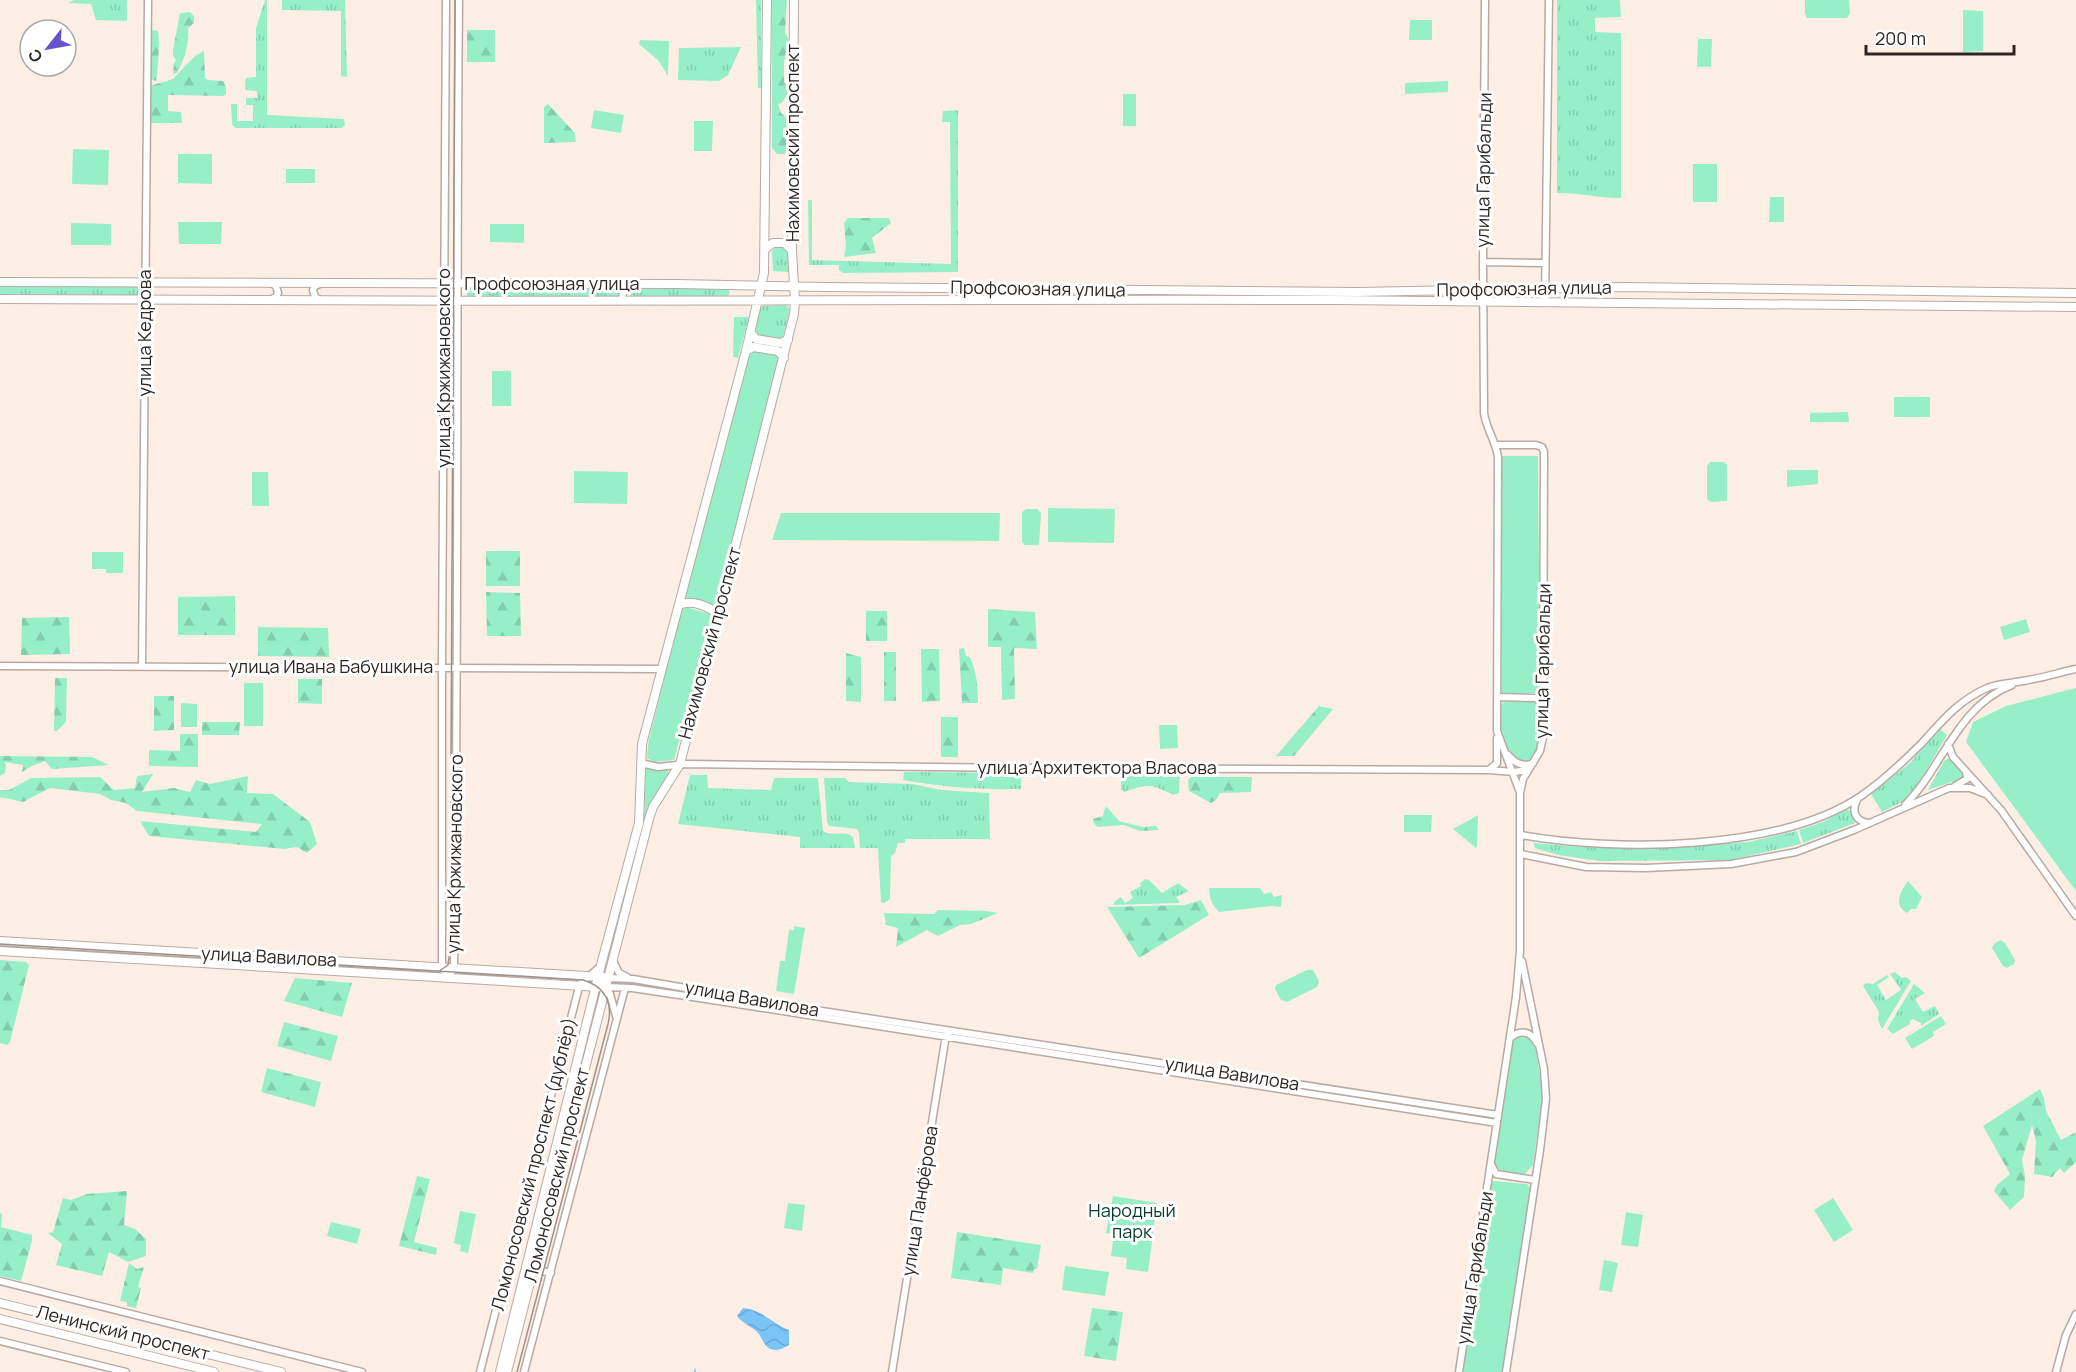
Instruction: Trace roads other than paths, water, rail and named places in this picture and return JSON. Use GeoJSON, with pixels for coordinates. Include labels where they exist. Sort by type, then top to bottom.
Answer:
{"type":"FeatureCollection","features":[{"type":"Feature","properties":{"kind":"main road","name":"Нахимовский проспект"},"geometry":{"type":"LineString","coordinates":[[759,301],[765,249],[768,0]]}},
{"type":"Feature","properties":{"kind":"main road","name":"Нахимовский проспект"},"geometry":{"type":"LineString","coordinates":[[604,985],[653,807],[680,764],[788,340],[795,301],[792,250],[794,0]]}},
{"type":"Feature","properties":{"kind":"main road"},"geometry":{"type":"LineString","coordinates":[[765,249],[773,243],[785,243],[792,250]]}},
{"type":"Feature","properties":{"kind":"main road","name":"Профсоюзная улица"},"geometry":{"type":"LineString","coordinates":[[0,282],[614,284],[1358,292],[1625,287],[2076,294]]}},
{"type":"Feature","properties":{"kind":"main road","name":"Профсоюзная улица"},"geometry":{"type":"LineString","coordinates":[[0,299],[614,302],[1028,299],[2076,307]]}},
{"type":"Feature","properties":{"kind":"main road"},"geometry":{"type":"LineString","coordinates":[[598,977],[639,823],[642,744],[759,301]]}},
{"type":"Feature","properties":{"kind":"main road"},"geometry":{"type":"LineString","coordinates":[[750,332],[756,339],[780,343],[788,340]]}},
{"type":"Feature","properties":{"kind":"main road"},"geometry":{"type":"LineString","coordinates":[[746,351],[753,347],[778,351],[784,358]]}},
{"type":"Feature","properties":{"kind":"main road"},"geometry":{"type":"LineString","coordinates":[[679,605],[687,603],[699,605],[713,610],[718,615]]}},
{"type":"Feature","properties":{"kind":"main road","name":"улица Вавилова"},"geometry":{"type":"LineString","coordinates":[[0,941],[598,977],[604,985]]}},
{"type":"Feature","properties":{"kind":"main road","name":"улица Вавилова"},"geometry":{"type":"LineString","coordinates":[[0,951],[579,987],[604,985]]}},
{"type":"Feature","properties":{"kind":"main road","name":"Ломоносовский проспект"},"geometry":{"type":"LineString","coordinates":[[507,1372],[604,985]]}},
{"type":"Feature","properties":{"kind":"main road","name":"Ломоносовский проспект"},"geometry":{"type":"LineString","coordinates":[[500,1372],[604,985]]}},
{"type":"Feature","properties":{"kind":"main road","name":"Ленинский проспект"},"geometry":{"type":"LineString","coordinates":[[0,1303],[281,1372]]}},
{"type":"Feature","properties":{"kind":"main road","name":"Ленинский проспект"},"geometry":{"type":"LineString","coordinates":[[0,1319],[214,1372]]}},
{"type":"Feature","properties":{"kind":"street","name":"улица Кедрова"},"geometry":{"type":"LineString","coordinates":[[142,666],[148,0]]}},
{"type":"Feature","properties":{"kind":"street","name":"улица Кржижановского"},"geometry":{"type":"LineString","coordinates":[[446,0],[442,968],[448,978],[454,968],[457,819],[459,0]]}},
{"type":"Feature","properties":{"kind":"street","name":"улица Гарибальди"},"geometry":{"type":"LineString","coordinates":[[1485,0],[1484,413],[1486,426],[1496,445],[1498,457],[1497,731],[1514,772]]}},
{"type":"Feature","properties":{"kind":"street"},"geometry":{"type":"LineString","coordinates":[[1545,302],[1549,0]]}},
{"type":"Feature","properties":{"kind":"street"},"geometry":{"type":"LineString","coordinates":[[1483,262],[1544,263]]}},
{"type":"Feature","properties":{"kind":"street"},"geometry":{"type":"LineString","coordinates":[[269,300],[276,297],[278,293],[276,285],[270,282]]}},
{"type":"Feature","properties":{"kind":"street"},"geometry":{"type":"LineString","coordinates":[[322,283],[315,286],[313,290],[315,297],[322,301]]}},
{"type":"Feature","properties":{"kind":"street"},"geometry":{"type":"LineString","coordinates":[[614,284],[621,287],[623,293],[622,299],[614,302]]}},
{"type":"Feature","properties":{"kind":"street","name":"улица Гарибальди"},"geometry":{"type":"LineString","coordinates":[[1459,1372],[1511,1036],[1520,951],[1520,793],[1523,779],[1540,751],[1543,739],[1544,452],[1542,447],[1536,445],[1496,445]]}},
{"type":"Feature","properties":{"kind":"street","name":"улица Ивана Бабушкина"},"geometry":{"type":"LineString","coordinates":[[0,666],[662,669]]}},
{"type":"Feature","properties":{"kind":"street"},"geometry":{"type":"LineString","coordinates":[[1521,835],[1566,841],[1646,844],[1752,837],[1796,827],[1849,804],[1862,795],[1896,769],[1946,716],[1987,688],[1997,684],[2076,669]]}},
{"type":"Feature","properties":{"kind":"street"},"geometry":{"type":"LineString","coordinates":[[1902,807],[1924,784],[1958,728],[1975,709],[1990,697],[2021,681]]}},
{"type":"Feature","properties":{"kind":"street"},"geometry":{"type":"LineString","coordinates":[[1497,698],[1536,698],[1543,705]]}},
{"type":"Feature","properties":{"kind":"street"},"geometry":{"type":"LineString","coordinates":[[1946,716],[1956,714],[1960,719],[1958,728]]}},
{"type":"Feature","properties":{"kind":"street"},"geometry":{"type":"LineString","coordinates":[[1489,770],[1497,763],[1497,731]]}},
{"type":"Feature","properties":{"kind":"street"},"geometry":{"type":"LineString","coordinates":[[1948,744],[1953,757],[2001,810],[2076,916]]}},
{"type":"Feature","properties":{"kind":"street"},"geometry":{"type":"LineString","coordinates":[[1505,753],[1518,764],[1526,766],[1533,762]]}},
{"type":"Feature","properties":{"kind":"street","name":"улица Архитектора Власова"},"geometry":{"type":"LineString","coordinates":[[641,763],[658,766],[680,764],[1514,772],[1528,770]]}},
{"type":"Feature","properties":{"kind":"street"},"geometry":{"type":"LineString","coordinates":[[1521,854],[1586,867],[1646,868],[1731,864],[1788,854],[1869,823],[1949,788],[1967,779],[1965,769]]}},
{"type":"Feature","properties":{"kind":"street"},"geometry":{"type":"LineString","coordinates":[[1514,772],[1520,793]]}},
{"type":"Feature","properties":{"kind":"street"},"geometry":{"type":"LineString","coordinates":[[1949,788],[1970,788],[1988,795]]}},
{"type":"Feature","properties":{"kind":"street"},"geometry":{"type":"LineString","coordinates":[[1862,795],[1854,806],[1854,813],[1860,821],[1869,823]]}},
{"type":"Feature","properties":{"kind":"street","name":"улица Гарибальди"},"geometry":{"type":"LineString","coordinates":[[1506,1372],[1546,1099],[1544,1069],[1520,951]]}},
{"type":"Feature","properties":{"kind":"street"},"geometry":{"type":"LineString","coordinates":[[613,959],[619,973],[633,979]]}},
{"type":"Feature","properties":{"kind":"street","name":"Ломоносовский проспект (дублёр)"},"geometry":{"type":"LineString","coordinates":[[480,1372],[579,987],[601,965]]}},
{"type":"Feature","properties":{"kind":"street","name":"улица Вавилова"},"geometry":{"type":"LineString","coordinates":[[604,985],[633,979],[947,1034]]}},
{"type":"Feature","properties":{"kind":"street"},"geometry":{"type":"LineString","coordinates":[[654,982],[650,983],[649,987],[654,991]]}},
{"type":"Feature","properties":{"kind":"street"},"geometry":{"type":"LineString","coordinates":[[604,985],[613,1002],[617,1017]]}},
{"type":"Feature","properties":{"kind":"street","name":"улица Вавилова"},"geometry":{"type":"LineString","coordinates":[[604,985],[947,1034],[1498,1119]]}},
{"type":"Feature","properties":{"kind":"street"},"geometry":{"type":"LineString","coordinates":[[524,1372],[625,988]]}},
{"type":"Feature","properties":{"kind":"street"},"geometry":{"type":"LineString","coordinates":[[1511,1036],[1525,1032],[1531,1035],[1539,1047]]}},
{"type":"Feature","properties":{"kind":"street","name":"улица Панфёрова"},"geometry":{"type":"LineString","coordinates":[[892,1372],[947,1034]]}},
{"type":"Feature","properties":{"kind":"street","name":"улица Гарибальди"},"geometry":{"type":"LineString","coordinates":[[1491,1164],[1496,1174],[1535,1180]]}},
{"type":"Feature","properties":{"kind":"street"},"geometry":{"type":"LineString","coordinates":[[533,1269],[551,1273]]}},
{"type":"Feature","properties":{"kind":"street"},"geometry":{"type":"LineString","coordinates":[[0,1281],[362,1372]]}},
{"type":"Feature","properties":{"kind":"street"},"geometry":{"type":"LineString","coordinates":[[2056,1372],[2066,1335],[2076,1314]]}},
{"type":"Feature","properties":{"kind":"street"},"geometry":{"type":"LineString","coordinates":[[0,1341],[126,1372]]}},
{"type":"Feature","properties":{"kind":"water"},"geometry":{"type":"Polygon","coordinates":[[[743,1308],[756,1311],[789,1330],[789,1345],[775,1350],[767,1347],[757,1331],[737,1316],[743,1308]]]}},
{"type":"Feature","properties":{"kind":"tram line"},"geometry":{"type":"LineString","coordinates":[[438,972],[448,965],[450,950],[455,0]]}},
{"type":"Feature","properties":{"kind":"tram line"},"geometry":{"type":"LineString","coordinates":[[0,944],[583,980],[597,986],[608,1002],[608,1024],[517,1372]]}},
{"type":"Feature","properties":{"kind":"park label","name":"Народный парк"},"geometry":{"type":"Point","coordinates":[1132,1221]}}]}
